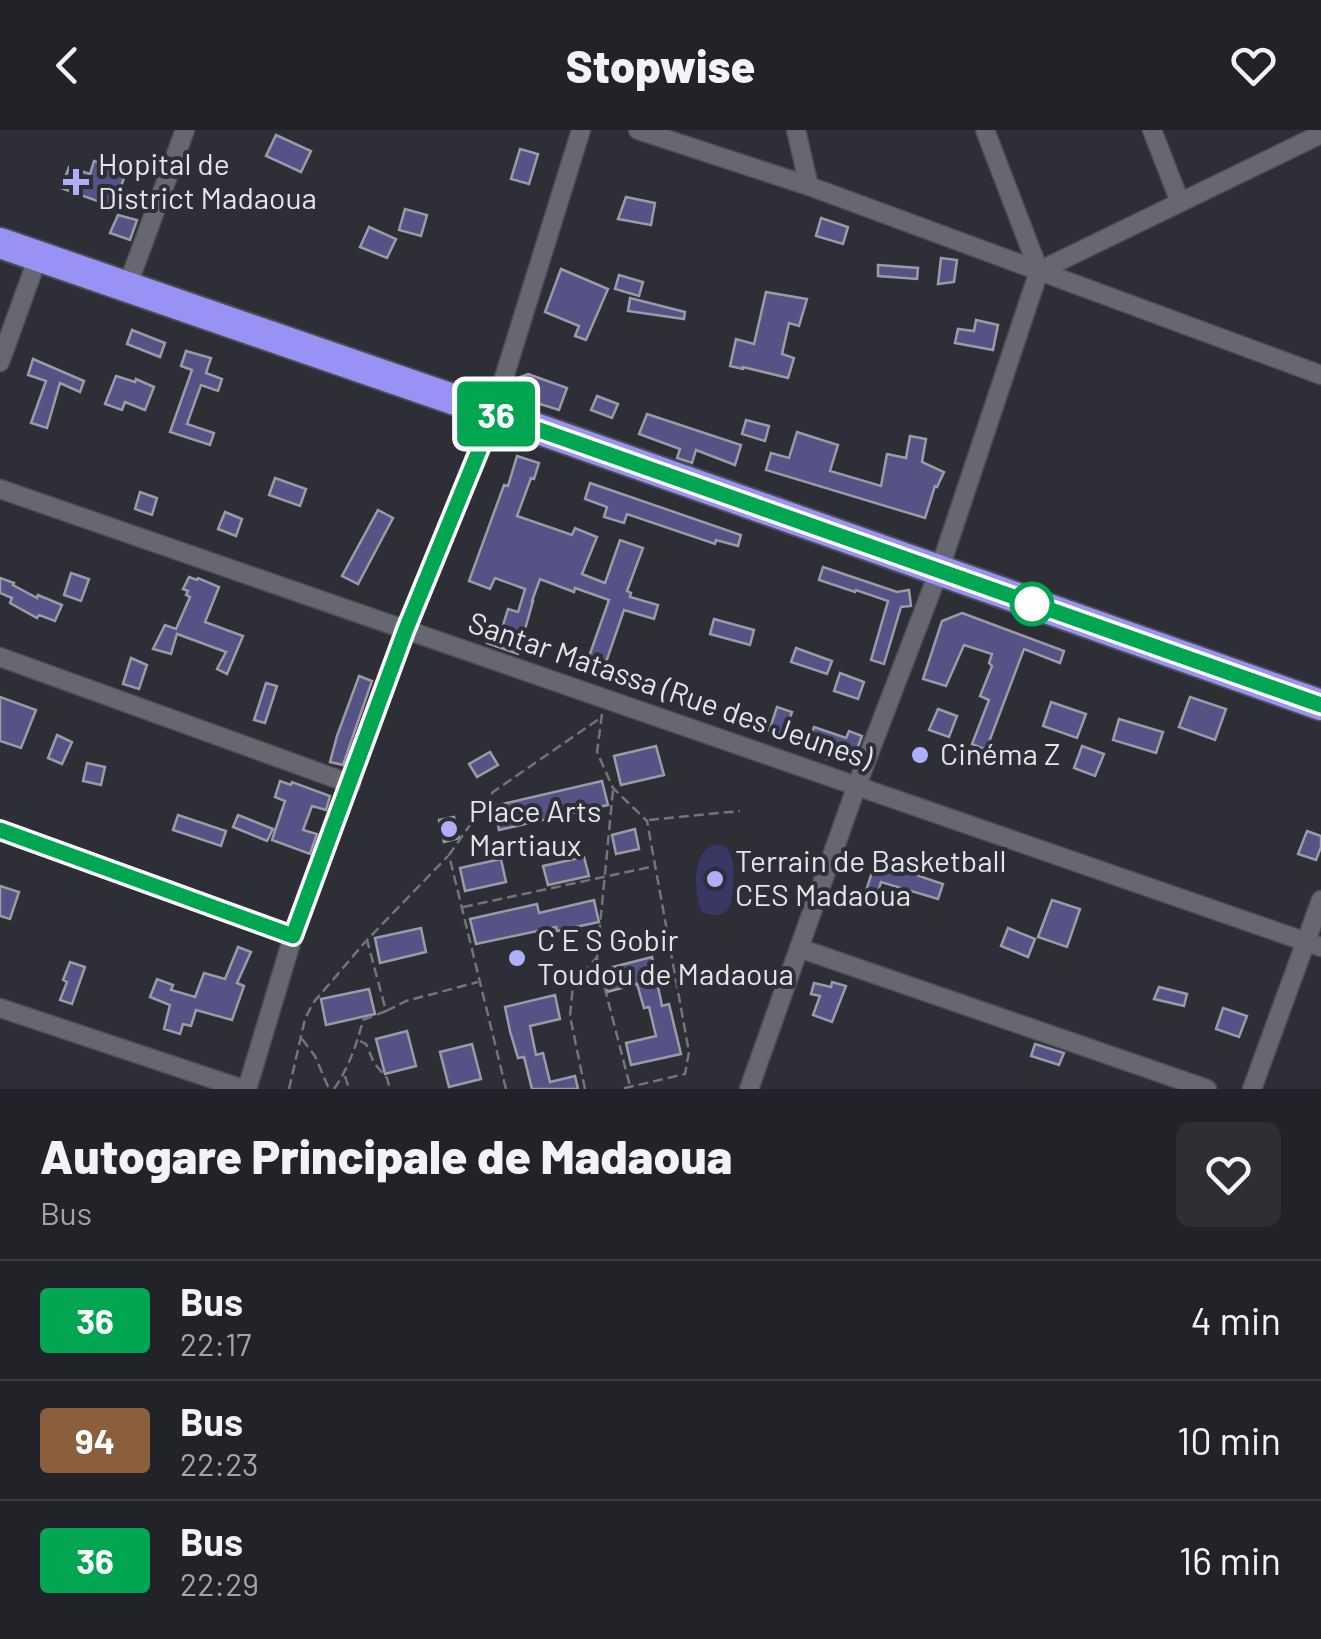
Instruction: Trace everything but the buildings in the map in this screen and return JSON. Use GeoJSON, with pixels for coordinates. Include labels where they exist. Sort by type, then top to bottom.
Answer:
{"type":"FeatureCollection","features":[{"type":"Feature","properties":{"kind":"highway"},"geometry":{"type":"LineString","coordinates":[[0,243],[1321,705]]}},
{"type":"Feature","properties":{"kind":"street"},"geometry":{"type":"LineString","coordinates":[[127,287],[184,130]]}},
{"type":"Feature","properties":{"kind":"street"},"geometry":{"type":"LineString","coordinates":[[0,1008],[245,1089],[293,936],[406,629],[494,414],[581,130]]}},
{"type":"Feature","properties":{"kind":"street"},"geometry":{"type":"LineString","coordinates":[[638,130],[809,186],[1321,375]]}},
{"type":"Feature","properties":{"kind":"street"},"geometry":{"type":"LineString","coordinates":[[796,130],[809,186]]}},
{"type":"Feature","properties":{"kind":"street"},"geometry":{"type":"LineString","coordinates":[[749,1089],[938,571],[1039,271],[985,130]]}},
{"type":"Feature","properties":{"kind":"street"},"geometry":{"type":"LineString","coordinates":[[1152,130],[1180,202]]}},
{"type":"Feature","properties":{"kind":"street"},"geometry":{"type":"LineString","coordinates":[[1039,271],[1321,134]]}},
{"type":"Feature","properties":{"kind":"street"},"geometry":{"type":"LineString","coordinates":[[0,362],[38,257]]}},
{"type":"Feature","properties":{"kind":"street","name":"Santar Matassa (Rue des Jeunes)"},"geometry":{"type":"LineString","coordinates":[[0,489],[1314,944]]}},
{"type":"Feature","properties":{"kind":"street"},"geometry":{"type":"LineString","coordinates":[[0,657],[351,784]]}},
{"type":"Feature","properties":{"kind":"street"},"geometry":{"type":"LineString","coordinates":[[0,830],[293,936]]}},
{"type":"Feature","properties":{"kind":"street"},"geometry":{"type":"LineString","coordinates":[[1252,1089],[1314,944],[1321,900]]}},
{"type":"Feature","properties":{"kind":"street"},"geometry":{"type":"LineString","coordinates":[[799,948],[1207,1089]]}},
{"type":"Feature","properties":{"kind":"path"},"geometry":{"type":"LineString","coordinates":[[289,1089],[305,1019],[313,1003],[366,940],[449,856],[493,792],[601,718],[598,752],[613,788],[647,820],[689,1052],[685,1074],[621,1089]]}},
{"type":"Feature","properties":{"kind":"path"},"geometry":{"type":"LineString","coordinates":[[613,788],[597,957],[630,1087]]}},
{"type":"Feature","properties":{"kind":"path"},"geometry":{"type":"LineString","coordinates":[[647,820],[740,811]]}},
{"type":"Feature","properties":{"kind":"path"},"geometry":{"type":"LineString","coordinates":[[449,856],[506,1089]]}},
{"type":"Feature","properties":{"kind":"path"},"geometry":{"type":"LineString","coordinates":[[462,907],[656,866]]}},
{"type":"Feature","properties":{"kind":"path"},"geometry":{"type":"LineString","coordinates":[[366,940],[386,1011]]}},
{"type":"Feature","properties":{"kind":"path"},"geometry":{"type":"LineString","coordinates":[[585,1089],[570,1016],[572,985],[597,957]]}},
{"type":"Feature","properties":{"kind":"path"},"geometry":{"type":"LineString","coordinates":[[300,1038],[315,1056],[332,1089],[344,1074],[363,1020],[406,1002],[480,982]]}},
{"type":"Feature","properties":{"kind":"path"},"geometry":{"type":"LineString","coordinates":[[358,1040],[366,1044],[390,1089]]}},
{"type":"Feature","properties":{"kind":"path"},"geometry":{"type":"LineString","coordinates":[[344,1074],[349,1089]]}},
{"type":"Feature","properties":{"kind":"shaded area","name":"Terrain de Basketball CES Madaoua"},"geometry":{"type":"Polygon","coordinates":[[[718,844],[727,848],[733,860],[732,897],[728,909],[719,915],[702,912],[696,872],[703,854],[718,844]]]}},
{"type":"Feature","properties":{"kind":"bus line","name":"36"},"geometry":{"type":"LineString","coordinates":[[0,830],[293,936],[406,629],[494,414],[1321,705]]}},
{"type":"Feature","properties":{"kind":"place","name":"Hopital de District Madaoua"},"geometry":{"type":"Point","coordinates":[76,182]}},
{"type":"Feature","properties":{"kind":"place","name":"Cinéma Z"},"geometry":{"type":"Point","coordinates":[920,755]}},
{"type":"Feature","properties":{"kind":"place","name":"Place Arts Martiaux"},"geometry":{"type":"Point","coordinates":[449,829]}},
{"type":"Feature","properties":{"kind":"place","name":"Terrain de Basketball CES Madaoua"},"geometry":{"type":"Point","coordinates":[715,879]}},
{"type":"Feature","properties":{"kind":"place","name":"C E S Gobir Toudou de Madaoua"},"geometry":{"type":"Point","coordinates":[517,958]}}]}
